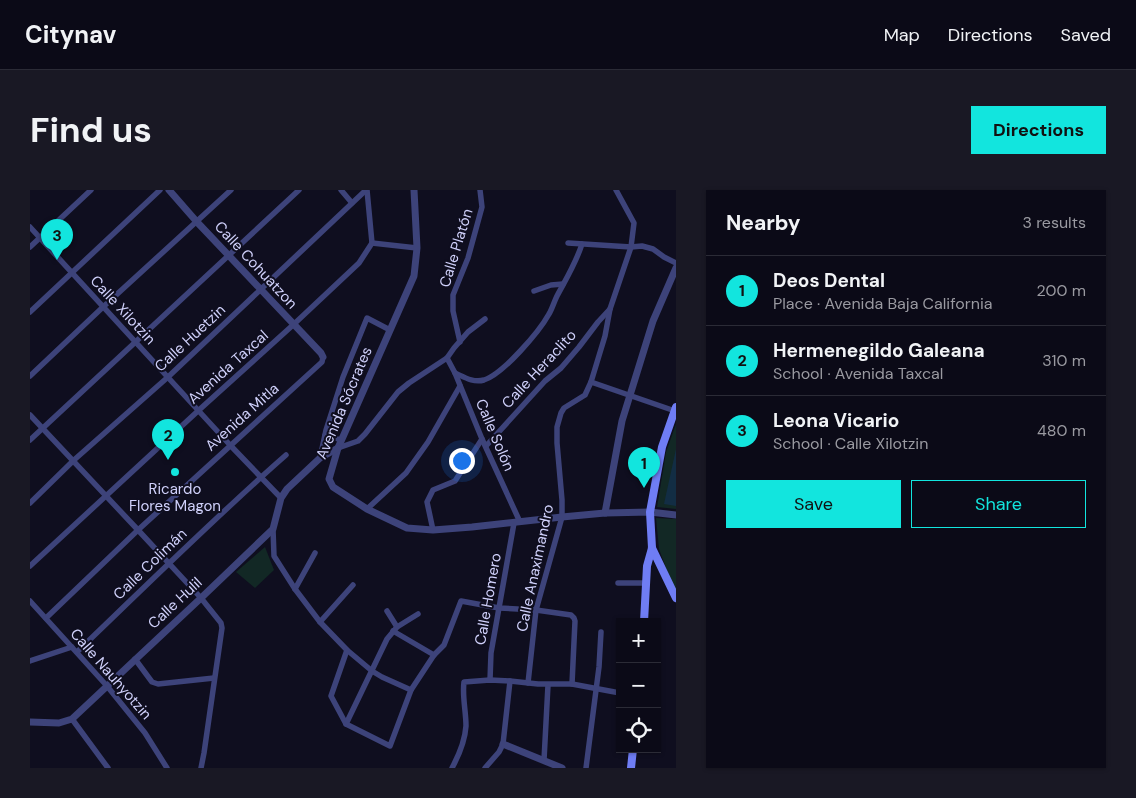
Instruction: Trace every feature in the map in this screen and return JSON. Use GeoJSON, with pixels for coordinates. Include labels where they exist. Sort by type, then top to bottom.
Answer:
{"type":"FeatureCollection","features":[{"type":"Feature","properties":{"kind":"main road"},"geometry":{"type":"LineString","coordinates":[[644,618],[647,566],[652,548],[650,512],[662,447],[675,409]]}},
{"type":"Feature","properties":{"kind":"main road"},"geometry":{"type":"LineString","coordinates":[[652,548],[676,598]]}},
{"type":"Feature","properties":{"kind":"main road"},"geometry":{"type":"LineString","coordinates":[[631,768],[633,753]]}},
{"type":"Feature","properties":{"kind":"street"},"geometry":{"type":"LineString","coordinates":[[30,247],[91,190]]}},
{"type":"Feature","properties":{"kind":"street"},"geometry":{"type":"LineString","coordinates":[[30,312],[160,190]]}},
{"type":"Feature","properties":{"kind":"street","name":"Calle Cohuatzon"},"geometry":{"type":"LineString","coordinates":[[169,190],[323,357]]}},
{"type":"Feature","properties":{"kind":"street"},"geometry":{"type":"LineString","coordinates":[[30,376],[232,190]]}},
{"type":"Feature","properties":{"kind":"street"},"geometry":{"type":"LineString","coordinates":[[30,440],[299,190]]}},
{"type":"Feature","properties":{"kind":"street"},"geometry":{"type":"LineString","coordinates":[[341,190],[352,203]]}},
{"type":"Feature","properties":{"kind":"street"},"geometry":{"type":"LineString","coordinates":[[366,190],[372,243],[417,248]]}},
{"type":"Feature","properties":{"kind":"street","name":"Calle Huetzin"},"geometry":{"type":"LineString","coordinates":[[30,502],[74,460],[168,377],[366,190]]}},
{"type":"Feature","properties":{"kind":"street","name":"Avenida Sócrates"},"geometry":{"type":"LineString","coordinates":[[414,190],[417,248],[414,276],[341,440],[329,479],[333,487],[367,510],[407,528],[433,530],[605,513],[650,512],[676,515]]}},
{"type":"Feature","properties":{"kind":"street","name":"Calle Platón"},"geometry":{"type":"LineString","coordinates":[[460,342],[453,311],[454,295],[468,258],[482,207],[480,190]]}},
{"type":"Feature","properties":{"kind":"street"},"geometry":{"type":"LineString","coordinates":[[616,190],[634,223],[631,247],[610,309],[605,336],[591,382],[629,396],[675,409]]}},
{"type":"Feature","properties":{"kind":"street","name":"Calle Xilotzin"},"geometry":{"type":"LineString","coordinates":[[30,227],[281,498]]}},
{"type":"Feature","properties":{"kind":"street","name":"Avenida Taxcal"},"geometry":{"type":"LineString","coordinates":[[30,566],[359,263],[372,243]]}},
{"type":"Feature","properties":{"kind":"street"},"geometry":{"type":"LineString","coordinates":[[568,243],[642,246],[653,249],[676,263]]}},
{"type":"Feature","properties":{"kind":"street"},"geometry":{"type":"LineString","coordinates":[[455,372],[476,381],[484,380],[494,375],[505,366],[549,314],[576,261],[582,244]]}},
{"type":"Feature","properties":{"kind":"street"},"geometry":{"type":"LineString","coordinates":[[605,513],[622,421],[629,396],[653,321],[675,271]]}},
{"type":"Feature","properties":{"kind":"street"},"geometry":{"type":"LineString","coordinates":[[534,291],[551,284],[563,284]]}},
{"type":"Feature","properties":{"kind":"street","name":"Calle Heraclito"},"geometry":{"type":"LineString","coordinates":[[486,446],[545,381],[560,368],[610,309]]}},
{"type":"Feature","properties":{"kind":"street"},"geometry":{"type":"LineString","coordinates":[[320,458],[343,377],[368,318],[390,330]]}},
{"type":"Feature","properties":{"kind":"street"},"geometry":{"type":"LineString","coordinates":[[412,690],[372,671],[347,650],[320,622],[274,556],[272,530],[281,498],[287,489],[320,458],[338,448],[358,441],[398,392],[448,358],[468,332],[485,319]]}},
{"type":"Feature","properties":{"kind":"street","name":"Avenida Mitla"},"geometry":{"type":"LineString","coordinates":[[46,618],[138,530],[322,362],[323,357]]}},
{"type":"Feature","properties":{"kind":"street","name":"Calle Solón"},"geometry":{"type":"LineString","coordinates":[[448,358],[517,523]]}},
{"type":"Feature","properties":{"kind":"street","name":"Calle Anaximandro"},"geometry":{"type":"LineString","coordinates":[[528,683],[536,610],[562,517],[557,443],[558,427],[564,408],[584,395],[591,382]]}},
{"type":"Feature","properties":{"kind":"street"},"geometry":{"type":"LineString","coordinates":[[367,510],[406,472],[428,442],[460,386]]}},
{"type":"Feature","properties":{"kind":"street"},"geometry":{"type":"LineString","coordinates":[[30,414],[201,598],[220,622],[222,628],[201,768]]}},
{"type":"Feature","properties":{"kind":"street"},"geometry":{"type":"LineString","coordinates":[[325,435],[341,440]]}},
{"type":"Feature","properties":{"kind":"street"},"geometry":{"type":"LineString","coordinates":[[433,530],[427,502],[433,490],[455,481],[482,439]]}},
{"type":"Feature","properties":{"kind":"street","name":"Calle Colimán"},"geometry":{"type":"LineString","coordinates":[[77,652],[260,477],[286,455]]}},
{"type":"Feature","properties":{"kind":"street","name":"Calle Homero"},"geometry":{"type":"LineString","coordinates":[[490,680],[491,653],[517,523]]}},
{"type":"Feature","properties":{"kind":"street","name":"Calle Hulil"},"geometry":{"type":"LineString","coordinates":[[72,718],[272,530]]}},
{"type":"Feature","properties":{"kind":"street"},"geometry":{"type":"LineString","coordinates":[[296,588],[315,553]]}},
{"type":"Feature","properties":{"kind":"street"},"geometry":{"type":"LineString","coordinates":[[618,583],[646,583]]}},
{"type":"Feature","properties":{"kind":"street"},"geometry":{"type":"LineString","coordinates":[[320,622],[353,585]]}},
{"type":"Feature","properties":{"kind":"street"},"geometry":{"type":"LineString","coordinates":[[347,650],[331,696],[346,724],[390,746],[412,690],[434,655],[444,645],[461,601],[499,608],[536,610],[574,618],[572,684]]}},
{"type":"Feature","properties":{"kind":"street","name":"Calle Nauhyotzin"},"geometry":{"type":"LineString","coordinates":[[30,602],[107,686],[145,733],[167,768]]}},
{"type":"Feature","properties":{"kind":"street"},"geometry":{"type":"LineString","coordinates":[[387,611],[395,629],[434,655]]}},
{"type":"Feature","properties":{"kind":"street"},"geometry":{"type":"LineString","coordinates":[[346,724],[387,639],[395,629],[418,614]]}},
{"type":"Feature","properties":{"kind":"street"},"geometry":{"type":"LineString","coordinates":[[586,768],[601,632]]}},
{"type":"Feature","properties":{"kind":"street"},"geometry":{"type":"LineString","coordinates":[[30,661],[72,646]]}},
{"type":"Feature","properties":{"kind":"street"},"geometry":{"type":"LineString","coordinates":[[136,659],[152,682],[158,684],[214,678]]}},
{"type":"Feature","properties":{"kind":"street"},"geometry":{"type":"LineString","coordinates":[[452,768],[459,754],[466,725],[464,682],[490,680],[548,685],[572,684],[616,691]]}},
{"type":"Feature","properties":{"kind":"street"},"geometry":{"type":"LineString","coordinates":[[486,768],[502,744],[510,681]]}},
{"type":"Feature","properties":{"kind":"street"},"geometry":{"type":"LineString","coordinates":[[544,760],[548,685]]}},
{"type":"Feature","properties":{"kind":"street"},"geometry":{"type":"LineString","coordinates":[[30,722],[59,723],[72,718],[107,768]]}},
{"type":"Feature","properties":{"kind":"street"},"geometry":{"type":"LineString","coordinates":[[502,744],[562,768]]}},
{"type":"Feature","properties":{"kind":"green space"},"geometry":{"type":"Polygon","coordinates":[[[676,424],[676,509],[657,507],[666,452],[676,424]]]}},
{"type":"Feature","properties":{"kind":"green space"},"geometry":{"type":"Polygon","coordinates":[[[656,518],[676,519],[676,595],[659,549],[656,518]]]}},
{"type":"Feature","properties":{"kind":"green space"},"geometry":{"type":"Polygon","coordinates":[[[265,547],[274,570],[255,588],[236,572],[265,547]]]}},
{"type":"Feature","properties":{"kind":"water"},"geometry":{"type":"Polygon","coordinates":[[[676,449],[676,506],[664,504],[676,449]]]}},
{"type":"Feature","properties":{"kind":"place","name":"Leona Vicario"},"geometry":{"type":"Point","coordinates":[57,260]}},
{"type":"Feature","properties":{"kind":"place","name":"Hermenegildo Galeana"},"geometry":{"type":"Point","coordinates":[168,460]}},
{"type":"Feature","properties":{"kind":"place","name":"Ricardo Flores Magon"},"geometry":{"type":"Point","coordinates":[175,472]}},
{"type":"Feature","properties":{"kind":"place","name":"Deos Dental"},"geometry":{"type":"Point","coordinates":[644,488]}}]}
